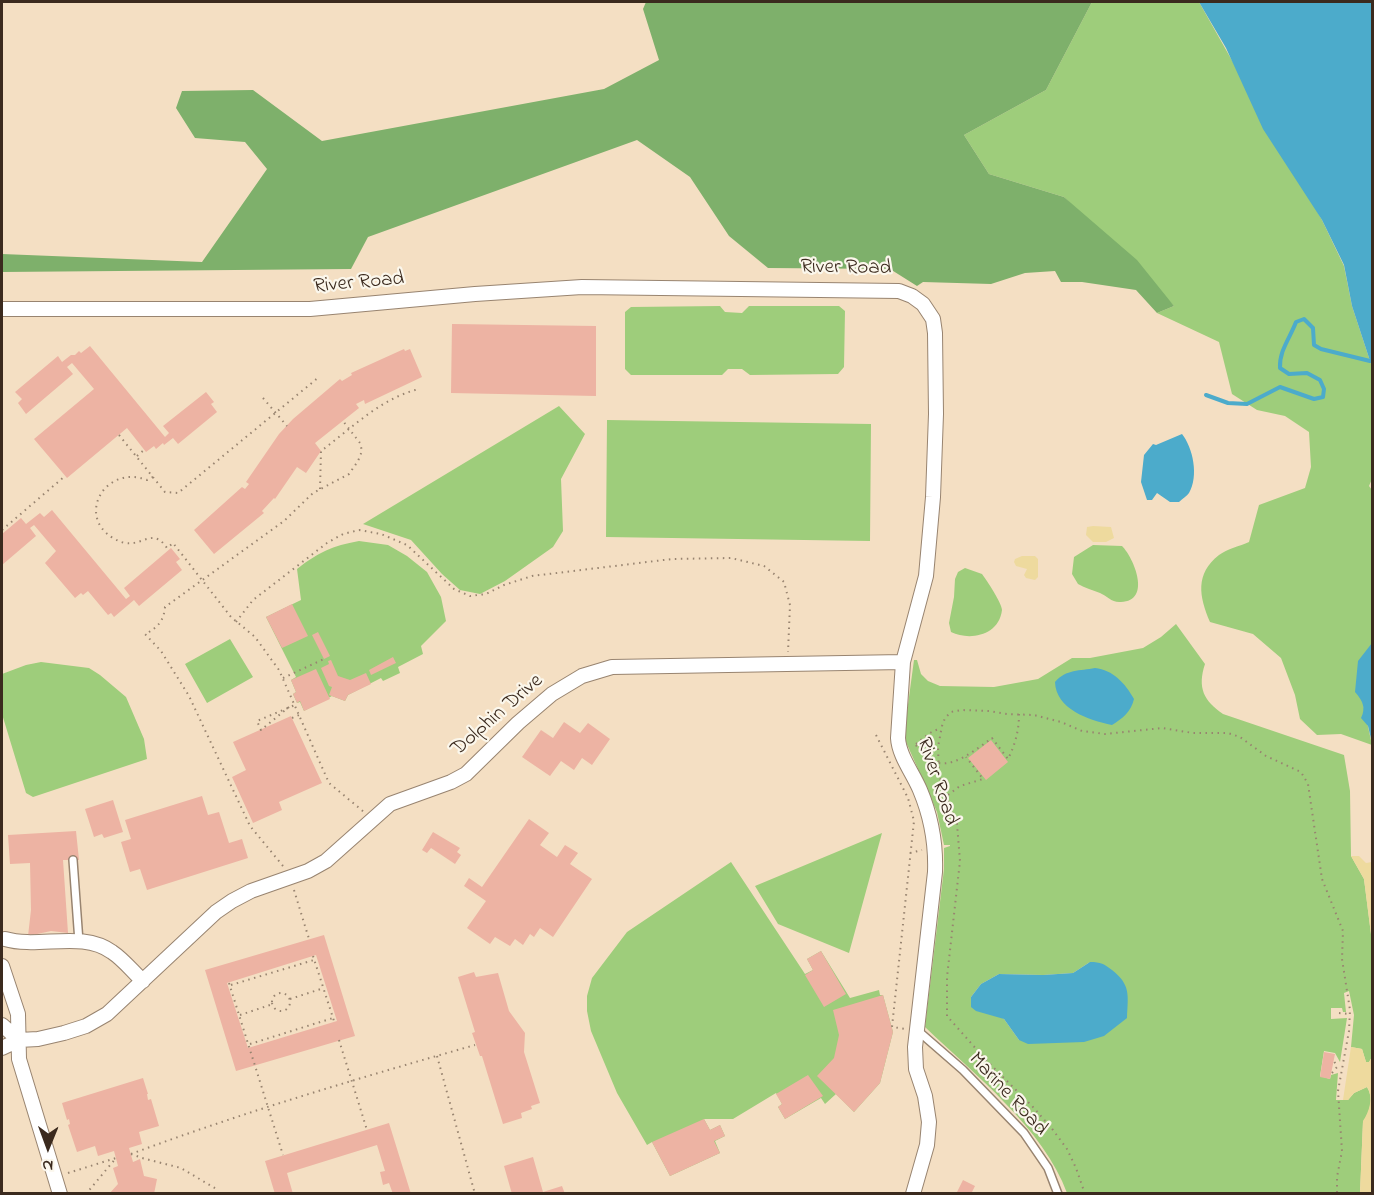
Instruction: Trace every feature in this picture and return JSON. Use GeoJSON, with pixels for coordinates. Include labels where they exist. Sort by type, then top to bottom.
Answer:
{"type":"FeatureCollection","features":[{"type":"Feature","properties":{"kind":"street","name":"River Road"},"geometry":{"type":"LineString","coordinates":[[2,309],[310,309],[582,287],[888,291],[906,293],[923,304],[933,319],[935,333],[936,414],[933,496],[926,576],[903,662],[898,746],[921,791],[935,847],[917,1030],[916,1069],[925,1096],[929,1122],[927,1145],[913,1194]]}},
{"type":"Feature","properties":{"kind":"street","name":"Dolphin Drive"},"geometry":{"type":"LineString","coordinates":[[2,1048],[19,1040],[38,1039],[86,1026],[107,1014],[216,912],[251,891],[290,878],[326,861],[390,804],[451,782],[466,774],[518,723],[552,694],[582,676],[612,667],[903,662]]}},
{"type":"Feature","properties":{"kind":"street"},"geometry":{"type":"LineString","coordinates":[[3,939],[21,942],[79,942],[94,945],[111,951],[143,981]]}},
{"type":"Feature","properties":{"kind":"street"},"geometry":{"type":"LineString","coordinates":[[2,966],[18,1014],[19,1059],[60,1194]]}},
{"type":"Feature","properties":{"kind":"street"},"geometry":{"type":"LineString","coordinates":[[2,1025],[19,1040]]}},
{"type":"Feature","properties":{"kind":"lane"},"geometry":{"type":"LineString","coordinates":[[73,860],[79,942]]}},
{"type":"Feature","properties":{"kind":"lane","name":"Marine Road"},"geometry":{"type":"LineString","coordinates":[[917,1030],[963,1070],[1024,1133],[1048,1168],[1058,1194]]}},
{"type":"Feature","properties":{"kind":"path"},"geometry":{"type":"LineString","coordinates":[[119,435],[165,492],[178,494],[319,377]]}},
{"type":"Feature","properties":{"kind":"path"},"geometry":{"type":"LineString","coordinates":[[320,489],[321,451],[372,411],[395,398],[419,389]]}},
{"type":"Feature","properties":{"kind":"path"},"geometry":{"type":"LineString","coordinates":[[263,399],[287,426]]}},
{"type":"Feature","properties":{"kind":"path"},"geometry":{"type":"LineString","coordinates":[[309,939],[290,878],[250,826],[189,696],[161,651],[145,634],[154,630],[160,622],[165,606],[284,521],[314,493],[349,474],[362,451],[360,443],[343,421]]}},
{"type":"Feature","properties":{"kind":"path"},"geometry":{"type":"LineString","coordinates":[[137,457],[144,450]]}},
{"type":"Feature","properties":{"kind":"path"},"geometry":{"type":"LineString","coordinates":[[2,530],[65,476]]}},
{"type":"Feature","properties":{"kind":"path"},"geometry":{"type":"LineString","coordinates":[[153,477],[147,480],[127,477],[104,487],[97,500],[98,520],[111,538],[123,543],[134,544],[156,537],[161,538],[167,548],[173,543],[236,622],[261,645],[293,699],[329,783],[373,819]]}},
{"type":"Feature","properties":{"kind":"path"},"geometry":{"type":"LineString","coordinates":[[236,622],[253,600],[327,543],[343,534],[359,530],[381,534],[407,545],[454,589],[470,596],[486,594],[504,585],[532,576],[672,559],[732,558],[764,566],[784,582],[790,605],[788,664]]}},
{"type":"Feature","properties":{"kind":"path"},"geometry":{"type":"LineString","coordinates":[[282,678],[324,659]]}},
{"type":"Feature","properties":{"kind":"path"},"geometry":{"type":"LineString","coordinates":[[289,707],[261,730],[257,721],[289,707],[295,705]]}},
{"type":"Feature","properties":{"kind":"path"},"geometry":{"type":"LineString","coordinates":[[1085,1194],[1067,1149],[1053,1130],[947,1016],[947,977],[957,904],[960,861],[957,824],[943,788],[939,747],[941,729],[945,718],[951,712],[961,710],[1046,717],[1082,731],[1105,734],[1162,728],[1193,733],[1228,733],[1240,737],[1266,756],[1301,772],[1308,784],[1322,879],[1343,931],[1342,959],[1350,1014],[1338,1091],[1342,1151],[1337,1177],[1337,1194]]}},
{"type":"Feature","properties":{"kind":"path"},"geometry":{"type":"LineString","coordinates":[[916,745],[927,758],[939,763],[963,760],[992,738],[1008,759],[1015,745],[1019,714]]}},
{"type":"Feature","properties":{"kind":"path"},"geometry":{"type":"LineString","coordinates":[[292,717],[299,715]]}},
{"type":"Feature","properties":{"kind":"path"},"geometry":{"type":"LineString","coordinates":[[908,747],[916,745],[928,734],[941,729]]}},
{"type":"Feature","properties":{"kind":"path"},"geometry":{"type":"LineString","coordinates":[[876,735],[908,798],[913,813],[892,1027]]}},
{"type":"Feature","properties":{"kind":"path"},"geometry":{"type":"LineString","coordinates":[[947,795],[960,786],[983,779],[966,757]]}},
{"type":"Feature","properties":{"kind":"path"},"geometry":{"type":"LineString","coordinates":[[910,853],[928,849]]}},
{"type":"Feature","properties":{"kind":"path"},"geometry":{"type":"LineString","coordinates":[[249,1044],[334,1020],[314,958],[230,984],[283,1155]]}},
{"type":"Feature","properties":{"kind":"path"},"geometry":{"type":"LineString","coordinates":[[290,999],[324,988]]}},
{"type":"Feature","properties":{"kind":"path"},"geometry":{"type":"LineString","coordinates":[[277,994],[286,994],[290,999],[289,1007],[284,1010],[279,1010],[273,1004],[273,998],[277,994]]}},
{"type":"Feature","properties":{"kind":"path"},"geometry":{"type":"LineString","coordinates":[[240,1015],[273,1004]]}},
{"type":"Feature","properties":{"kind":"path"},"geometry":{"type":"LineString","coordinates":[[1339,1013],[1350,1014]]}},
{"type":"Feature","properties":{"kind":"path"},"geometry":{"type":"LineString","coordinates":[[339,1040],[367,1130]]}},
{"type":"Feature","properties":{"kind":"path"},"geometry":{"type":"LineString","coordinates":[[218,1190],[181,1168],[131,1154],[351,1080],[475,1045]]}},
{"type":"Feature","properties":{"kind":"path"},"geometry":{"type":"LineString","coordinates":[[437,1056],[475,1194]]}},
{"type":"Feature","properties":{"kind":"path"},"geometry":{"type":"LineString","coordinates":[[1334,1061],[1337,1067]]}},
{"type":"Feature","properties":{"kind":"path"},"geometry":{"type":"LineString","coordinates":[[1337,1067],[1343,1068]]}},
{"type":"Feature","properties":{"kind":"path"},"geometry":{"type":"LineString","coordinates":[[1332,1073],[1337,1067]]}},
{"type":"Feature","properties":{"kind":"path"},"geometry":{"type":"LineString","coordinates":[[55,1177],[116,1158],[86,1194]]}},
{"type":"Feature","properties":{"kind":"green space"},"geometry":{"type":"Polygon","coordinates":[[[646,2],[1092,2],[1046,90],[964,135],[989,174],[1064,197],[1137,260],[1174,306],[1157,313],[1136,290],[1082,282],[1061,282],[1055,271],[1025,273],[991,284],[923,282],[917,286],[890,269],[768,268],[729,236],[690,177],[637,140],[368,237],[351,269],[2,272],[2,254],[202,262],[267,169],[245,142],[195,138],[176,108],[182,91],[253,90],[322,141],[604,89],[659,60],[643,9],[646,2]]]}},
{"type":"Feature","properties":{"kind":"green space"},"geometry":{"type":"Polygon","coordinates":[[[1092,2],[1199,2],[1322,220],[1344,266],[1352,306],[1372,367],[1372,479],[1369,486],[1372,490],[1372,643],[1362,699],[1372,745],[1341,734],[1317,735],[1300,719],[1295,695],[1281,658],[1253,634],[1210,622],[1203,603],[1201,586],[1206,570],[1211,562],[1222,553],[1249,542],[1259,505],[1305,488],[1311,467],[1309,432],[1285,416],[1257,410],[1232,394],[1219,342],[1157,313],[1174,306],[1064,197],[989,174],[964,135],[1046,90],[1092,2]]]}},
{"type":"Feature","properties":{"kind":"green space"},"geometry":{"type":"Polygon","coordinates":[[[720,306],[725,312],[742,313],[749,306],[839,306],[845,311],[844,367],[838,374],[750,375],[742,369],[728,369],[722,375],[631,375],[625,369],[625,312],[631,307],[720,306]]]}},
{"type":"Feature","properties":{"kind":"green space"},"geometry":{"type":"Polygon","coordinates":[[[559,406],[585,434],[561,479],[563,531],[553,547],[505,581],[480,594],[460,590],[411,540],[363,524],[559,406]]]}},
{"type":"Feature","properties":{"kind":"green space"},"geometry":{"type":"Polygon","coordinates":[[[607,420],[871,424],[870,541],[606,537],[607,420]]]}},
{"type":"Feature","properties":{"kind":"green space"},"geometry":{"type":"Polygon","coordinates":[[[359,541],[388,545],[427,572],[441,597],[446,621],[421,646],[423,654],[398,667],[400,673],[383,681],[381,678],[348,695],[345,701],[332,696],[304,711],[293,694],[296,692],[291,680],[296,677],[266,617],[301,600],[297,569],[326,550],[359,541]]]}},
{"type":"Feature","properties":{"kind":"green space"},"geometry":{"type":"Polygon","coordinates":[[[1093,545],[1122,546],[1127,552],[1138,578],[1136,595],[1130,600],[1115,601],[1078,584],[1072,574],[1074,557],[1093,545]]]}},
{"type":"Feature","properties":{"kind":"green space"},"geometry":{"type":"Polygon","coordinates":[[[965,568],[982,574],[997,597],[1002,610],[995,626],[989,631],[974,636],[951,632],[949,623],[955,579],[958,572],[965,568]]]}},
{"type":"Feature","properties":{"kind":"green space"},"geometry":{"type":"Polygon","coordinates":[[[1176,624],[1205,664],[1202,687],[1207,699],[1223,714],[1344,755],[1350,791],[1351,856],[1364,879],[1372,942],[1372,1057],[1369,1062],[1366,1062],[1362,1049],[1351,1047],[1354,1015],[1349,991],[1344,993],[1346,1012],[1343,1012],[1342,1008],[1331,1008],[1331,1019],[1347,1018],[1340,1062],[1335,1053],[1324,1051],[1320,1076],[1330,1079],[1331,1075],[1338,1073],[1336,1100],[1348,1100],[1354,1093],[1367,1087],[1369,1091],[1370,1105],[1363,1122],[1360,1193],[1067,1193],[1056,1169],[1025,1125],[985,1083],[925,1027],[944,869],[944,848],[950,845],[944,845],[937,812],[904,734],[914,660],[917,660],[921,674],[928,681],[940,686],[994,687],[1038,679],[1072,658],[1090,658],[1143,648],[1176,624]],[[1090,962],[1073,973],[999,974],[981,984],[971,997],[1004,1019],[1019,1040],[1090,962]]]}},
{"type":"Feature","properties":{"kind":"green space"},"geometry":{"type":"Polygon","coordinates":[[[230,639],[253,677],[207,703],[185,664],[230,639]]]}},
{"type":"Feature","properties":{"kind":"green space"},"geometry":{"type":"Polygon","coordinates":[[[41,662],[89,668],[126,697],[144,739],[147,759],[33,797],[26,793],[2,714],[2,674],[41,662]]]}},
{"type":"Feature","properties":{"kind":"green space"},"geometry":{"type":"Polygon","coordinates":[[[882,833],[849,953],[778,924],[755,886],[882,833]]]}},
{"type":"Feature","properties":{"kind":"green space"},"geometry":{"type":"Polygon","coordinates":[[[731,862],[805,974],[813,970],[807,959],[821,951],[850,998],[879,990],[880,995],[883,995],[893,1032],[880,1083],[854,1112],[836,1094],[825,1104],[821,1098],[785,1119],[778,1107],[782,1104],[776,1093],[733,1119],[704,1119],[710,1130],[720,1125],[725,1136],[715,1141],[720,1153],[670,1176],[652,1142],[647,1145],[617,1093],[591,1031],[587,996],[592,978],[627,932],[731,862]]]}},
{"type":"Feature","properties":{"kind":"sand"},"geometry":{"type":"Polygon","coordinates":[[[1087,527],[1111,527],[1114,538],[1106,542],[1093,542],[1086,535],[1087,527]]]}},
{"type":"Feature","properties":{"kind":"sand"},"geometry":{"type":"Polygon","coordinates":[[[1022,556],[1035,556],[1038,559],[1038,577],[1035,580],[1026,578],[1024,575],[1027,569],[1016,566],[1015,559],[1022,556]]]}},
{"type":"Feature","properties":{"kind":"sand"},"geometry":{"type":"Polygon","coordinates":[[[1351,856],[1359,856],[1366,863],[1372,862],[1372,942],[1364,879],[1351,856]]]}},
{"type":"Feature","properties":{"kind":"sand"},"geometry":{"type":"Polygon","coordinates":[[[1351,1047],[1362,1049],[1366,1062],[1369,1062],[1372,1057],[1372,1193],[1360,1193],[1363,1121],[1370,1105],[1369,1091],[1367,1087],[1354,1093],[1348,1100],[1343,1100],[1351,1047]]]}},
{"type":"Feature","properties":{"kind":"water"},"geometry":{"type":"Polygon","coordinates":[[[1199,2],[1372,2],[1372,367],[1352,306],[1344,265],[1322,220],[1263,129],[1226,48],[1199,2]]]}},
{"type":"Feature","properties":{"kind":"water"},"geometry":{"type":"Polygon","coordinates":[[[1182,434],[1192,454],[1193,462],[1194,479],[1189,493],[1179,502],[1170,502],[1157,493],[1152,500],[1147,500],[1141,482],[1144,455],[1153,444],[1156,445],[1182,434]]]}},
{"type":"Feature","properties":{"kind":"water"},"geometry":{"type":"Polygon","coordinates":[[[1372,643],[1372,743],[1368,726],[1361,718],[1363,705],[1355,692],[1358,661],[1372,643]]]}},
{"type":"Feature","properties":{"kind":"water"},"geometry":{"type":"Polygon","coordinates":[[[1095,668],[1107,671],[1118,678],[1134,699],[1126,714],[1112,725],[1075,712],[1061,699],[1057,691],[1055,682],[1059,678],[1074,671],[1095,668]]]}},
{"type":"Feature","properties":{"kind":"water"},"geometry":{"type":"Polygon","coordinates":[[[1090,962],[1097,962],[1112,970],[1118,975],[1127,991],[1127,1018],[1104,1036],[1084,1042],[1028,1044],[1019,1040],[1004,1019],[976,1011],[971,1007],[971,997],[981,984],[999,974],[1073,973],[1090,962]]]}},
{"type":"Feature","properties":{"kind":"building"},"geometry":{"type":"Polygon","coordinates":[[[452,324],[596,326],[596,396],[451,393],[452,324]]]}},
{"type":"Feature","properties":{"kind":"building"},"geometry":{"type":"Polygon","coordinates":[[[90,346],[165,437],[169,433],[163,426],[206,392],[214,402],[211,404],[217,412],[178,444],[173,438],[164,445],[163,443],[156,449],[154,446],[146,452],[127,428],[67,478],[34,439],[94,389],[72,363],[67,367],[73,374],[26,414],[18,403],[22,399],[15,392],[58,356],[62,362],[90,346]]]}},
{"type":"Feature","properties":{"kind":"building"},"geometry":{"type":"Polygon","coordinates":[[[404,349],[405,351],[410,349],[422,377],[365,404],[364,400],[356,404],[359,408],[315,443],[321,451],[306,473],[297,467],[275,499],[262,511],[264,513],[214,554],[194,530],[242,487],[245,489],[249,484],[246,482],[279,434],[340,379],[342,381],[352,375],[351,373],[404,349]]]}},
{"type":"Feature","properties":{"kind":"building"},"geometry":{"type":"Polygon","coordinates":[[[52,510],[126,599],[130,596],[124,588],[171,548],[180,559],[176,562],[182,570],[139,606],[134,600],[114,617],[111,613],[108,615],[88,591],[75,598],[45,563],[56,551],[34,525],[30,528],[36,536],[2,565],[2,534],[21,518],[26,524],[40,513],[44,517],[52,510]]]}},
{"type":"Feature","properties":{"kind":"building"},"geometry":{"type":"Polygon","coordinates":[[[292,604],[308,636],[282,648],[266,617],[292,604]]]}},
{"type":"Feature","properties":{"kind":"building"},"geometry":{"type":"Polygon","coordinates":[[[318,632],[330,656],[324,659],[312,635],[318,632]]]}},
{"type":"Feature","properties":{"kind":"building"},"geometry":{"type":"Polygon","coordinates":[[[393,657],[396,663],[371,675],[369,670],[393,657]]]}},
{"type":"Feature","properties":{"kind":"building"},"geometry":{"type":"Polygon","coordinates":[[[331,660],[338,676],[350,680],[366,673],[371,684],[348,695],[345,701],[329,695],[332,687],[329,686],[321,668],[329,664],[328,661],[331,660]]]}},
{"type":"Feature","properties":{"kind":"building"},"geometry":{"type":"Polygon","coordinates":[[[316,669],[330,699],[304,711],[300,701],[297,703],[293,694],[296,692],[291,680],[316,669]]]}},
{"type":"Feature","properties":{"kind":"building"},"geometry":{"type":"Polygon","coordinates":[[[291,716],[322,783],[279,802],[282,810],[253,823],[232,777],[246,770],[233,742],[291,716]]]}},
{"type":"Feature","properties":{"kind":"building"},"geometry":{"type":"Polygon","coordinates":[[[564,722],[580,733],[588,723],[610,739],[592,765],[582,758],[574,770],[561,761],[550,776],[522,757],[541,730],[553,738],[564,722]]]}},
{"type":"Feature","properties":{"kind":"building"},"geometry":{"type":"Polygon","coordinates":[[[991,740],[1008,762],[986,780],[968,758],[991,740]]]}},
{"type":"Feature","properties":{"kind":"building"},"geometry":{"type":"Polygon","coordinates":[[[202,796],[208,815],[219,812],[229,843],[242,839],[248,858],[147,890],[140,869],[130,872],[121,842],[131,839],[125,820],[202,796]]]}},
{"type":"Feature","properties":{"kind":"building"},"geometry":{"type":"Polygon","coordinates":[[[113,800],[123,832],[104,838],[102,834],[94,837],[85,809],[113,800]]]}},
{"type":"Feature","properties":{"kind":"building"},"geometry":{"type":"Polygon","coordinates":[[[529,819],[549,833],[540,845],[557,857],[565,845],[578,853],[570,864],[592,879],[553,937],[540,928],[534,937],[530,934],[523,945],[515,939],[510,946],[495,937],[490,944],[467,928],[486,901],[464,886],[469,878],[482,887],[529,819]]]}},
{"type":"Feature","properties":{"kind":"building"},"geometry":{"type":"Polygon","coordinates":[[[76,831],[79,860],[63,860],[68,933],[51,931],[28,936],[31,910],[30,863],[10,864],[8,835],[76,831]]]}},
{"type":"Feature","properties":{"kind":"building"},"geometry":{"type":"Polygon","coordinates":[[[433,832],[460,848],[457,852],[461,855],[455,864],[431,848],[427,853],[422,850],[433,832]]]}},
{"type":"Feature","properties":{"kind":"building"},"geometry":{"type":"Polygon","coordinates":[[[324,935],[355,1036],[236,1071],[205,970],[324,935]],[[316,955],[227,983],[248,1048],[337,1021],[316,955]]]}},
{"type":"Feature","properties":{"kind":"building"},"geometry":{"type":"Polygon","coordinates":[[[821,951],[846,994],[824,1007],[805,975],[813,970],[807,959],[821,951]]]}},
{"type":"Feature","properties":{"kind":"building"},"geometry":{"type":"Polygon","coordinates":[[[474,972],[476,977],[498,973],[509,1011],[525,1033],[524,1052],[540,1103],[521,1113],[522,1118],[503,1124],[482,1056],[480,1056],[472,1033],[475,1032],[458,977],[474,972]]]}},
{"type":"Feature","properties":{"kind":"building"},"geometry":{"type":"Polygon","coordinates":[[[883,995],[893,1032],[880,1083],[854,1112],[817,1076],[834,1058],[839,1035],[833,1010],[883,995]]]}},
{"type":"Feature","properties":{"kind":"building"},"geometry":{"type":"Polygon","coordinates":[[[1324,1052],[1335,1054],[1330,1079],[1320,1077],[1324,1052]]]}},
{"type":"Feature","properties":{"kind":"building"},"geometry":{"type":"Polygon","coordinates":[[[808,1075],[823,1096],[785,1119],[778,1107],[782,1104],[776,1094],[808,1075]]]}},
{"type":"Feature","properties":{"kind":"building"},"geometry":{"type":"Polygon","coordinates":[[[143,1078],[148,1100],[151,1099],[159,1126],[139,1132],[142,1144],[129,1148],[133,1162],[140,1159],[144,1176],[157,1179],[154,1194],[109,1194],[118,1184],[113,1168],[118,1166],[114,1151],[98,1156],[95,1146],[77,1152],[68,1125],[70,1124],[69,1119],[67,1120],[62,1103],[143,1078]]]}},
{"type":"Feature","properties":{"kind":"building"},"geometry":{"type":"Polygon","coordinates":[[[704,1119],[710,1130],[720,1125],[725,1136],[714,1141],[720,1153],[670,1176],[652,1142],[704,1119]]]}},
{"type":"Feature","properties":{"kind":"building"},"geometry":{"type":"Polygon","coordinates":[[[389,1123],[411,1194],[393,1194],[389,1183],[383,1185],[380,1172],[385,1171],[377,1145],[287,1173],[293,1194],[275,1194],[265,1161],[389,1123]]]}},
{"type":"Feature","properties":{"kind":"building"},"geometry":{"type":"Polygon","coordinates":[[[533,1157],[543,1192],[562,1186],[565,1194],[512,1194],[504,1166],[533,1157]]]}},
{"type":"Feature","properties":{"kind":"building"},"geometry":{"type":"Polygon","coordinates":[[[963,1180],[975,1186],[971,1194],[956,1194],[963,1180]]]}},
{"type":"Feature","properties":{"kind":"waterway"},"geometry":{"type":"LineString","coordinates":[[1206,395],[1228,403],[1247,404],[1280,387],[1314,399],[1323,397],[1324,389],[1320,380],[1307,373],[1289,374],[1280,368],[1283,350],[1296,322],[1304,319],[1313,328],[1314,345],[1321,349],[1370,361]]}}]}
